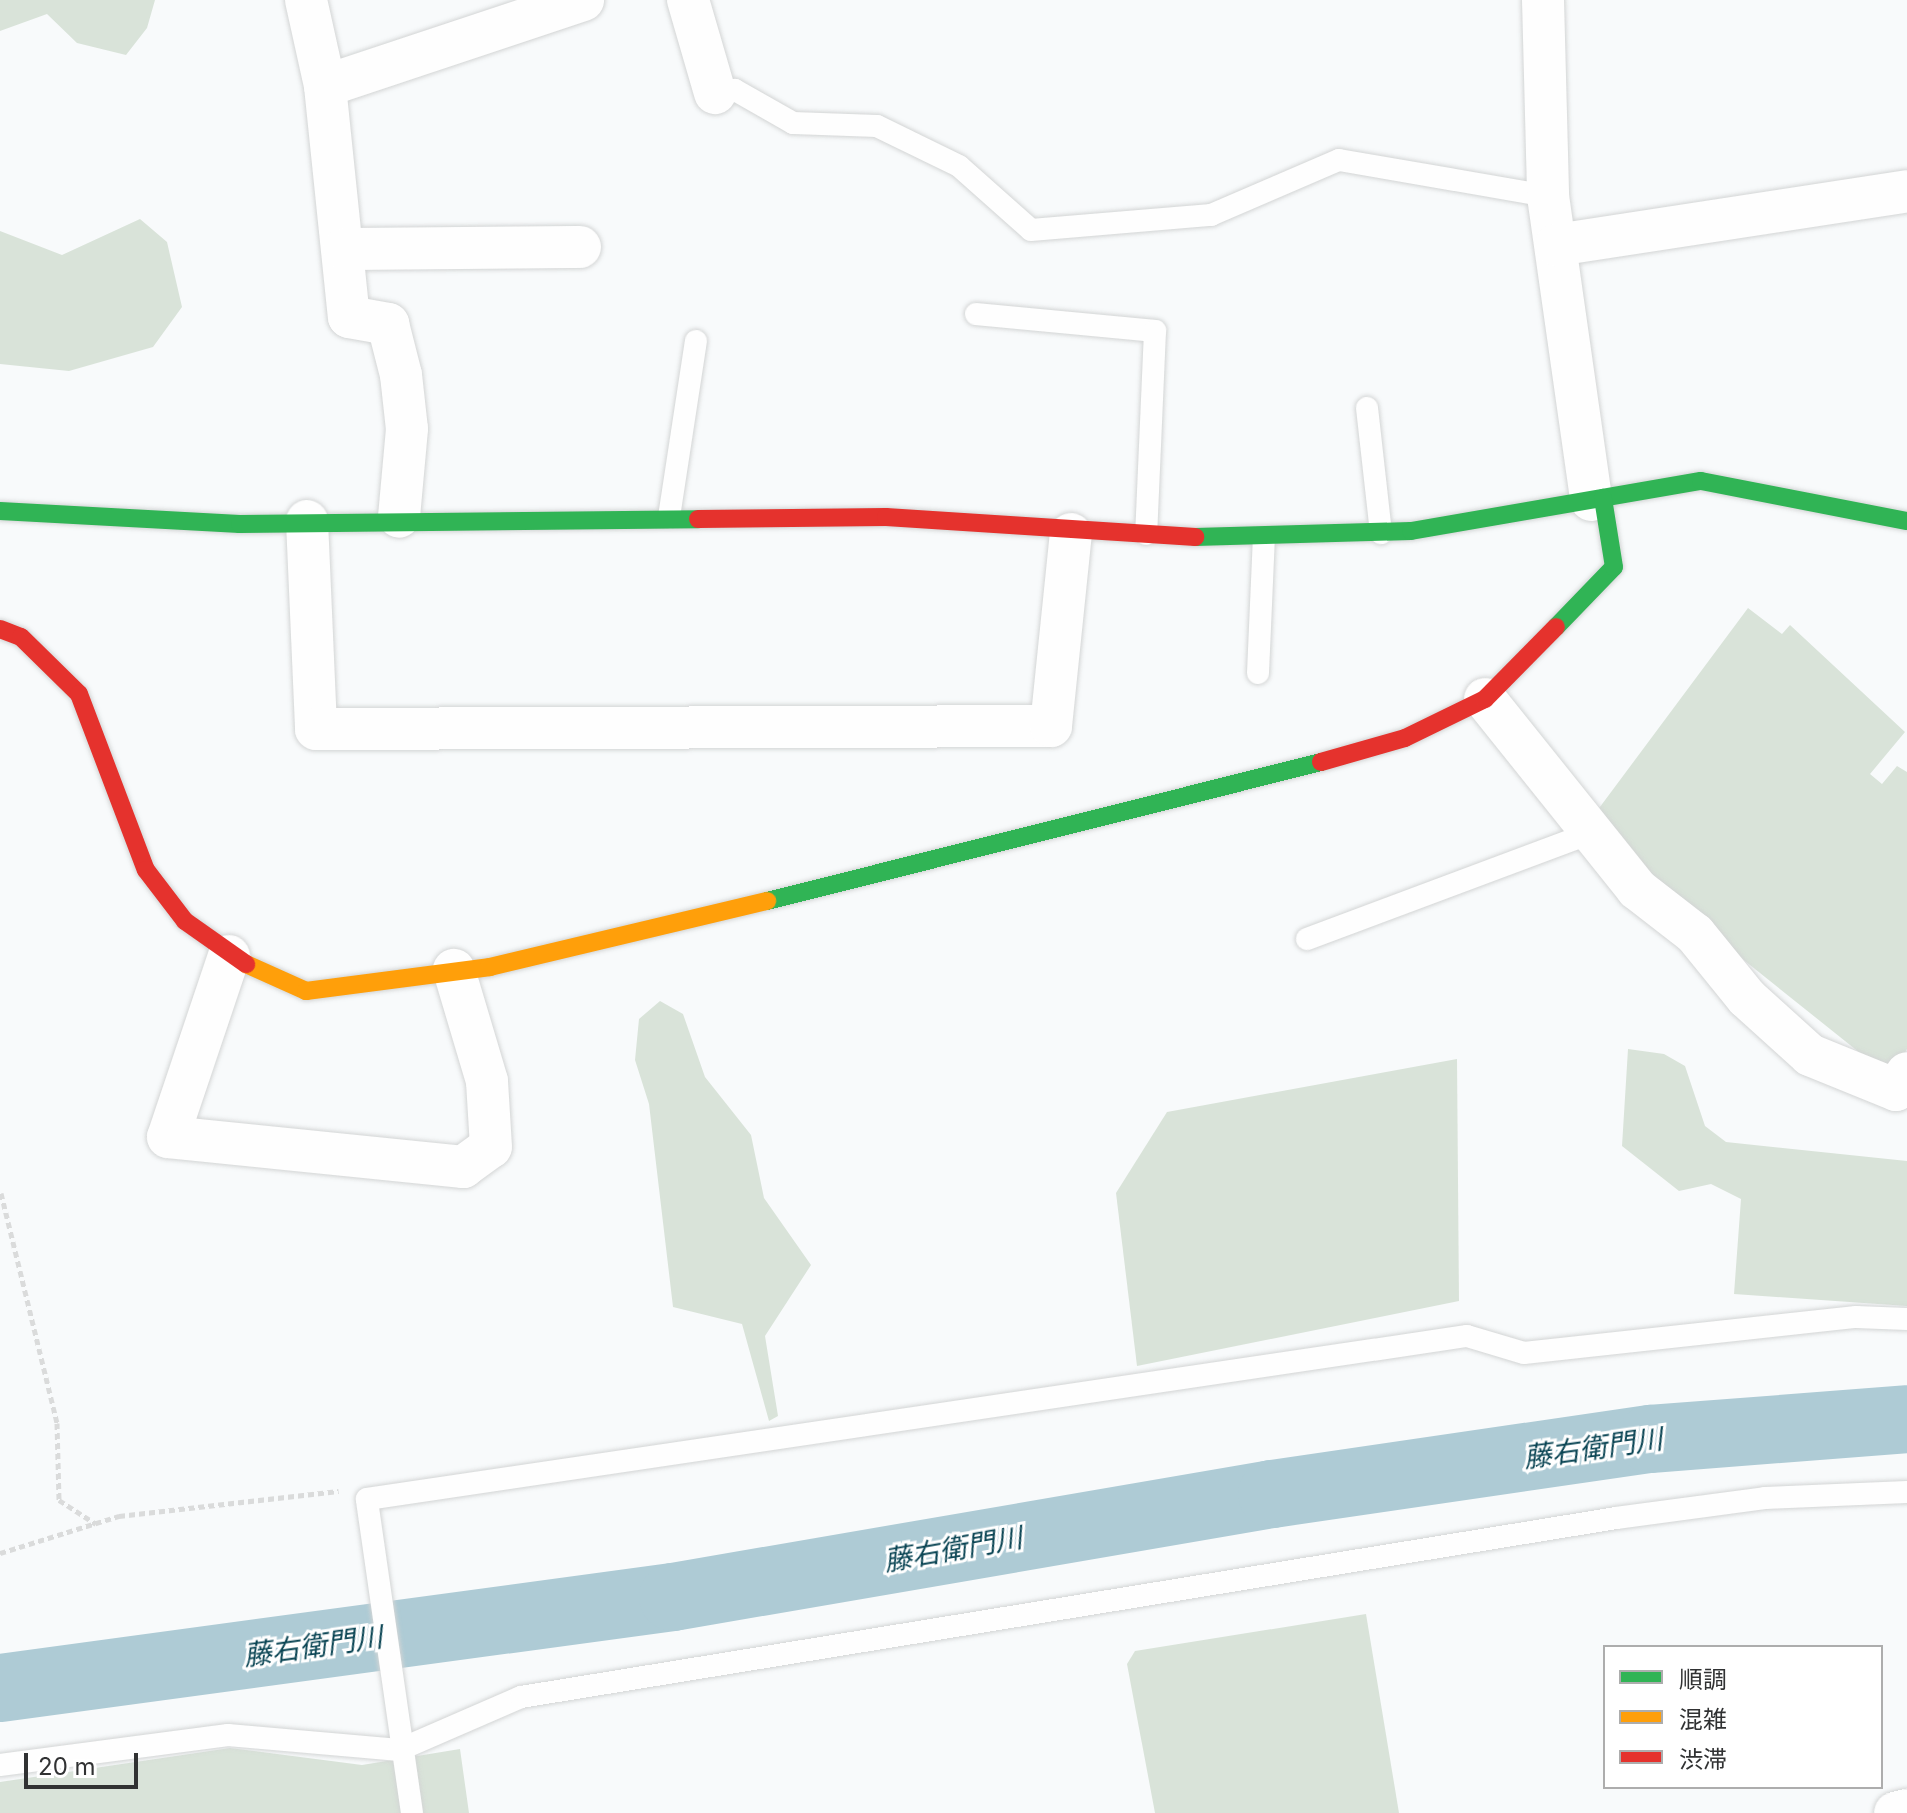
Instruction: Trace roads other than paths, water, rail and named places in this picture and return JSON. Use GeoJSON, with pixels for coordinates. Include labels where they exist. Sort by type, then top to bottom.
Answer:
{"type":"FeatureCollection","features":[{"type":"Feature","properties":{"kind":"street"},"geometry":{"type":"LineString","coordinates":[[306,0],[325,86],[349,317],[388,324],[401,375],[407,429],[399,517]]}},
{"type":"Feature","properties":{"kind":"street"},"geometry":{"type":"LineString","coordinates":[[325,86],[583,0]]}},
{"type":"Feature","properties":{"kind":"street"},"geometry":{"type":"LineString","coordinates":[[688,0],[715,93]]}},
{"type":"Feature","properties":{"kind":"street"},"geometry":{"type":"LineString","coordinates":[[0,629],[21,637],[79,694],[146,870],[185,921],[229,956],[306,991],[454,970],[1140,813],[1405,738],[1485,699],[1614,567],[1597,499],[1548,196],[1543,0]]}},
{"type":"Feature","properties":{"kind":"street"},"geometry":{"type":"LineString","coordinates":[[1556,245],[1907,191]]}},
{"type":"Feature","properties":{"kind":"street"},"geometry":{"type":"LineString","coordinates":[[344,249],[580,247]]}},
{"type":"Feature","properties":{"kind":"street"},"geometry":{"type":"LineString","coordinates":[[0,511],[307,521],[399,517],[886,517],[1071,534],[1264,538],[1381,533],[1701,481],[1907,521]]}},
{"type":"Feature","properties":{"kind":"street"},"geometry":{"type":"LineString","coordinates":[[307,521],[316,729],[1051,726],[1071,534]]}},
{"type":"Feature","properties":{"kind":"street"},"geometry":{"type":"LineString","coordinates":[[1485,699],[1588,834],[1810,1055],[1896,1090],[1907,1073]]}},
{"type":"Feature","properties":{"kind":"street"},"geometry":{"type":"LineString","coordinates":[[229,956],[168,1137],[463,1167],[491,1147],[487,1081],[454,970]]}},
{"type":"Feature","properties":{"kind":"street"},"geometry":{"type":"LineString","coordinates":[[1895,1813],[1907,1810]]}},
{"type":"Feature","properties":{"kind":"lane"},"geometry":{"type":"LineString","coordinates":[[715,93],[735,90],[793,123],[877,126],[959,166],[1031,230],[1211,215],[1339,160],[1548,196]]}},
{"type":"Feature","properties":{"kind":"lane"},"geometry":{"type":"LineString","coordinates":[[976,314],[1155,331],[1146,534]]}},
{"type":"Feature","properties":{"kind":"lane"},"geometry":{"type":"LineString","coordinates":[[669,517],[696,341]]}},
{"type":"Feature","properties":{"kind":"lane"},"geometry":{"type":"LineString","coordinates":[[1367,408],[1381,533]]}},
{"type":"Feature","properties":{"kind":"lane"},"geometry":{"type":"LineString","coordinates":[[1258,673],[1264,538]]}},
{"type":"Feature","properties":{"kind":"lane"},"geometry":{"type":"LineString","coordinates":[[1307,939],[1588,834]]}},
{"type":"Feature","properties":{"kind":"lane"},"geometry":{"type":"LineString","coordinates":[[412,1813],[399,1750],[367,1499],[1467,1336],[1524,1353],[1856,1317],[1907,1319]]}},
{"type":"Feature","properties":{"kind":"lane"},"geometry":{"type":"LineString","coordinates":[[0,1765],[228,1735],[399,1750],[521,1697],[1616,1518],[1765,1498],[1907,1492]]}},
{"type":"Feature","properties":{"kind":"waterway","name":"藤右衛門川"},"geometry":{"type":"LineString","coordinates":[[0,1688],[673,1597],[1272,1494],[1650,1439],[1907,1419]]}}]}
